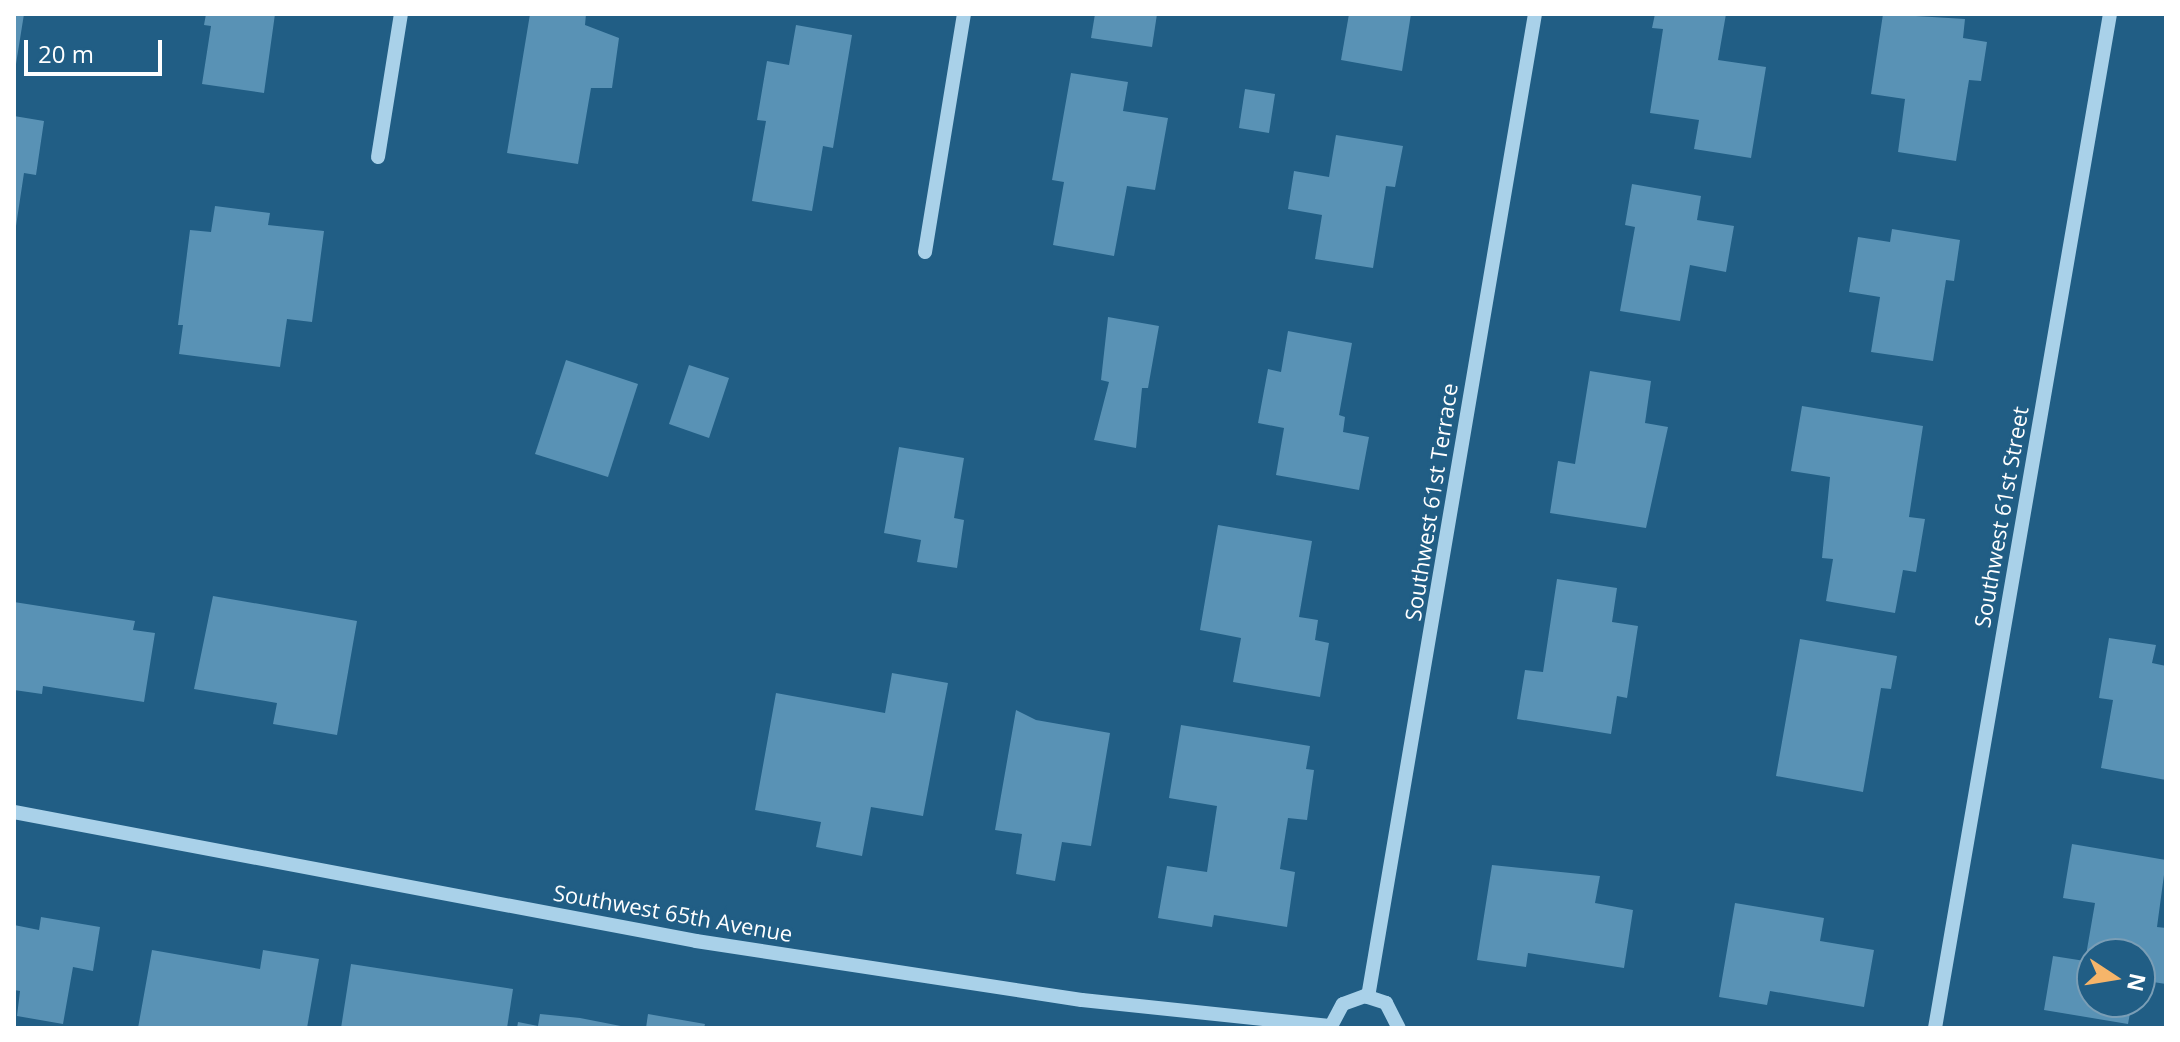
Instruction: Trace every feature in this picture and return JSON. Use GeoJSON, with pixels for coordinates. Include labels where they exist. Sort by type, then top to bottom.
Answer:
{"type":"FeatureCollection","features":[{"type":"Feature","properties":{"kind":"street"},"geometry":{"type":"LineString","coordinates":[[378,157],[401,14]]}},
{"type":"Feature","properties":{"kind":"street"},"geometry":{"type":"LineString","coordinates":[[925,252],[964,14]]}},
{"type":"Feature","properties":{"kind":"street","name":"Southwest 61st Terrace"},"geometry":{"type":"LineString","coordinates":[[1368,997],[1535,14]]}},
{"type":"Feature","properties":{"kind":"street","name":"Southwest 61st Street"},"geometry":{"type":"LineString","coordinates":[[1935,1028],[2110,14]]}},
{"type":"Feature","properties":{"kind":"street","name":"Southwest 65th Avenue"},"geometry":{"type":"LineString","coordinates":[[14,812],[696,941],[1082,1000],[1330,1027]]}},
{"type":"Feature","properties":{"kind":"street"},"geometry":{"type":"LineString","coordinates":[[1330,1027],[1343,1004],[1368,997],[1386,1003],[1399,1028]]}},
{"type":"Feature","properties":{"kind":"building"},"geometry":{"type":"Polygon","coordinates":[[[14,14],[24,14],[16,64],[14,64],[14,14]]]}},
{"type":"Feature","properties":{"kind":"building"},"geometry":{"type":"Polygon","coordinates":[[[206,14],[275,14],[264,93],[202,84],[211,26],[204,25],[206,14]]]}},
{"type":"Feature","properties":{"kind":"building"},"geometry":{"type":"Polygon","coordinates":[[[530,14],[586,14],[585,25],[619,38],[612,88],[591,88],[578,164],[507,153],[530,14]]]}},
{"type":"Feature","properties":{"kind":"building"},"geometry":{"type":"Polygon","coordinates":[[[1095,14],[1157,14],[1152,47],[1091,38],[1095,14]]]}},
{"type":"Feature","properties":{"kind":"building"},"geometry":{"type":"Polygon","coordinates":[[[1349,14],[1411,14],[1402,71],[1341,60],[1349,14]]]}},
{"type":"Feature","properties":{"kind":"building"},"geometry":{"type":"Polygon","coordinates":[[[1655,14],[1726,14],[1718,60],[1766,67],[1751,158],[1694,149],[1699,120],[1650,113],[1663,29],[1652,28],[1655,14]]]}},
{"type":"Feature","properties":{"kind":"building"},"geometry":{"type":"Polygon","coordinates":[[[1883,14],[1965,19],[1963,38],[1987,42],[1981,81],[1969,80],[1956,161],[1898,152],[1905,99],[1871,94],[1883,14]]]}},
{"type":"Feature","properties":{"kind":"building"},"geometry":{"type":"Polygon","coordinates":[[[796,25],[852,35],[833,148],[823,146],[812,211],[752,201],[766,121],[757,120],[767,61],[789,65],[796,25]]]}},
{"type":"Feature","properties":{"kind":"building"},"geometry":{"type":"Polygon","coordinates":[[[1071,73],[1128,82],[1123,111],[1168,118],[1155,190],[1127,186],[1114,256],[1053,245],[1064,182],[1052,180],[1071,73]]]}},
{"type":"Feature","properties":{"kind":"building"},"geometry":{"type":"Polygon","coordinates":[[[1245,89],[1275,94],[1269,133],[1239,128],[1245,89]]]}},
{"type":"Feature","properties":{"kind":"building"},"geometry":{"type":"Polygon","coordinates":[[[14,116],[44,121],[36,175],[24,173],[16,226],[14,116]]]}},
{"type":"Feature","properties":{"kind":"building"},"geometry":{"type":"Polygon","coordinates":[[[1336,135],[1403,146],[1395,187],[1386,186],[1373,268],[1315,259],[1322,215],[1288,209],[1294,171],[1329,177],[1336,135]]]}},
{"type":"Feature","properties":{"kind":"building"},"geometry":{"type":"Polygon","coordinates":[[[1632,184],[1701,196],[1697,220],[1734,226],[1726,272],[1690,265],[1680,321],[1620,311],[1635,227],[1625,225],[1632,184]]]}},
{"type":"Feature","properties":{"kind":"building"},"geometry":{"type":"Polygon","coordinates":[[[215,206],[270,213],[268,225],[324,231],[312,322],[287,319],[280,367],[179,354],[183,325],[178,325],[190,230],[211,232],[215,206]]]}},
{"type":"Feature","properties":{"kind":"building"},"geometry":{"type":"Polygon","coordinates":[[[1892,229],[1960,240],[1954,281],[1946,280],[1933,361],[1871,352],[1880,297],[1849,292],[1858,237],[1890,242],[1892,229]]]}},
{"type":"Feature","properties":{"kind":"building"},"geometry":{"type":"Polygon","coordinates":[[[1108,317],[1159,326],[1148,388],[1142,388],[1136,448],[1094,440],[1109,382],[1101,380],[1108,317]]]}},
{"type":"Feature","properties":{"kind":"building"},"geometry":{"type":"Polygon","coordinates":[[[1288,331],[1352,343],[1339,415],[1345,417],[1343,432],[1369,437],[1359,490],[1276,475],[1284,428],[1258,423],[1268,369],[1281,372],[1288,331]]]}},
{"type":"Feature","properties":{"kind":"building"},"geometry":{"type":"Polygon","coordinates":[[[566,360],[638,384],[608,477],[535,454],[566,360]]]}},
{"type":"Feature","properties":{"kind":"building"},"geometry":{"type":"Polygon","coordinates":[[[689,365],[729,378],[709,438],[669,424],[689,365]]]}},
{"type":"Feature","properties":{"kind":"building"},"geometry":{"type":"Polygon","coordinates":[[[1590,371],[1651,381],[1645,423],[1668,427],[1646,528],[1550,513],[1558,461],[1575,464],[1590,371]]]}},
{"type":"Feature","properties":{"kind":"building"},"geometry":{"type":"Polygon","coordinates":[[[1802,406],[1923,426],[1909,517],[1925,519],[1916,572],[1903,570],[1895,613],[1826,601],[1833,559],[1822,558],[1830,477],[1791,471],[1802,406]]]}},
{"type":"Feature","properties":{"kind":"building"},"geometry":{"type":"Polygon","coordinates":[[[899,447],[964,458],[954,518],[964,520],[957,568],[917,562],[921,540],[884,533],[899,447]]]}},
{"type":"Feature","properties":{"kind":"building"},"geometry":{"type":"Polygon","coordinates":[[[1218,525],[1312,541],[1299,617],[1318,620],[1315,640],[1329,643],[1320,697],[1233,682],[1241,638],[1200,630],[1218,525]]]}},
{"type":"Feature","properties":{"kind":"building"},"geometry":{"type":"Polygon","coordinates":[[[1557,579],[1617,588],[1612,622],[1638,626],[1627,698],[1617,696],[1611,734],[1517,719],[1525,670],[1543,672],[1557,579]]]}},
{"type":"Feature","properties":{"kind":"building"},"geometry":{"type":"Polygon","coordinates":[[[213,596],[357,621],[337,735],[273,724],[277,703],[194,689],[213,596]]]}},
{"type":"Feature","properties":{"kind":"building"},"geometry":{"type":"Polygon","coordinates":[[[14,602],[135,621],[133,630],[155,633],[144,702],[43,686],[42,694],[14,690],[14,602]]]}},
{"type":"Feature","properties":{"kind":"building"},"geometry":{"type":"Polygon","coordinates":[[[2109,638],[2156,645],[2152,663],[2166,666],[2166,780],[2101,768],[2113,700],[2099,698],[2109,638]]]}},
{"type":"Feature","properties":{"kind":"building"},"geometry":{"type":"Polygon","coordinates":[[[1800,639],[1897,656],[1891,689],[1881,688],[1863,792],[1776,776],[1800,639]]]}},
{"type":"Feature","properties":{"kind":"building"},"geometry":{"type":"Polygon","coordinates":[[[892,673],[948,683],[923,816],[871,807],[862,856],[816,847],[821,822],[755,810],[776,693],[885,713],[892,673]]]}},
{"type":"Feature","properties":{"kind":"building"},"geometry":{"type":"Polygon","coordinates":[[[1016,710],[1036,720],[1110,733],[1091,846],[1062,842],[1055,881],[1016,874],[1022,834],[995,830],[1016,710]]]}},
{"type":"Feature","properties":{"kind":"building"},"geometry":{"type":"Polygon","coordinates":[[[1181,725],[1310,746],[1306,769],[1314,770],[1307,820],[1288,818],[1280,869],[1295,872],[1287,927],[1214,915],[1212,927],[1158,918],[1167,866],[1207,872],[1217,806],[1169,798],[1181,725]]]}},
{"type":"Feature","properties":{"kind":"building"},"geometry":{"type":"Polygon","coordinates":[[[2072,844],[2166,860],[2157,927],[2166,928],[2166,984],[2156,982],[2156,938],[2089,938],[2095,903],[2063,898],[2072,844]]]}},
{"type":"Feature","properties":{"kind":"building"},"geometry":{"type":"Polygon","coordinates":[[[1492,865],[1600,876],[1595,903],[1633,910],[1624,968],[1528,953],[1526,967],[1477,960],[1492,865]]]}},
{"type":"Feature","properties":{"kind":"building"},"geometry":{"type":"Polygon","coordinates":[[[1735,903],[1824,918],[1820,941],[1874,950],[1864,1007],[1770,991],[1767,1005],[1719,997],[1735,903]]]}},
{"type":"Feature","properties":{"kind":"building"},"geometry":{"type":"Polygon","coordinates":[[[41,917],[100,927],[93,971],[73,967],[63,1024],[17,1016],[20,991],[14,990],[14,925],[39,930],[41,917]]]}},
{"type":"Feature","properties":{"kind":"building"},"geometry":{"type":"Polygon","coordinates":[[[152,950],[260,969],[263,950],[319,959],[307,1028],[138,1028],[152,950]]]}},
{"type":"Feature","properties":{"kind":"building"},"geometry":{"type":"Polygon","coordinates":[[[2053,956],[2076,960],[2076,1015],[2044,1010],[2053,956]]]}},
{"type":"Feature","properties":{"kind":"building"},"geometry":{"type":"Polygon","coordinates":[[[351,964],[513,989],[507,1028],[341,1028],[351,964]]]}},
{"type":"Feature","properties":{"kind":"building"},"geometry":{"type":"Polygon","coordinates":[[[540,1014],[631,1028],[517,1028],[518,1022],[538,1026],[540,1014]]]}},
{"type":"Feature","properties":{"kind":"building"},"geometry":{"type":"Polygon","coordinates":[[[648,1014],[705,1024],[704,1028],[646,1028],[648,1014]]]}},
{"type":"Feature","properties":{"kind":"building"},"geometry":{"type":"Polygon","coordinates":[[[2092,1018],[2129,1018],[2128,1024],[2092,1018]]]}}]}
